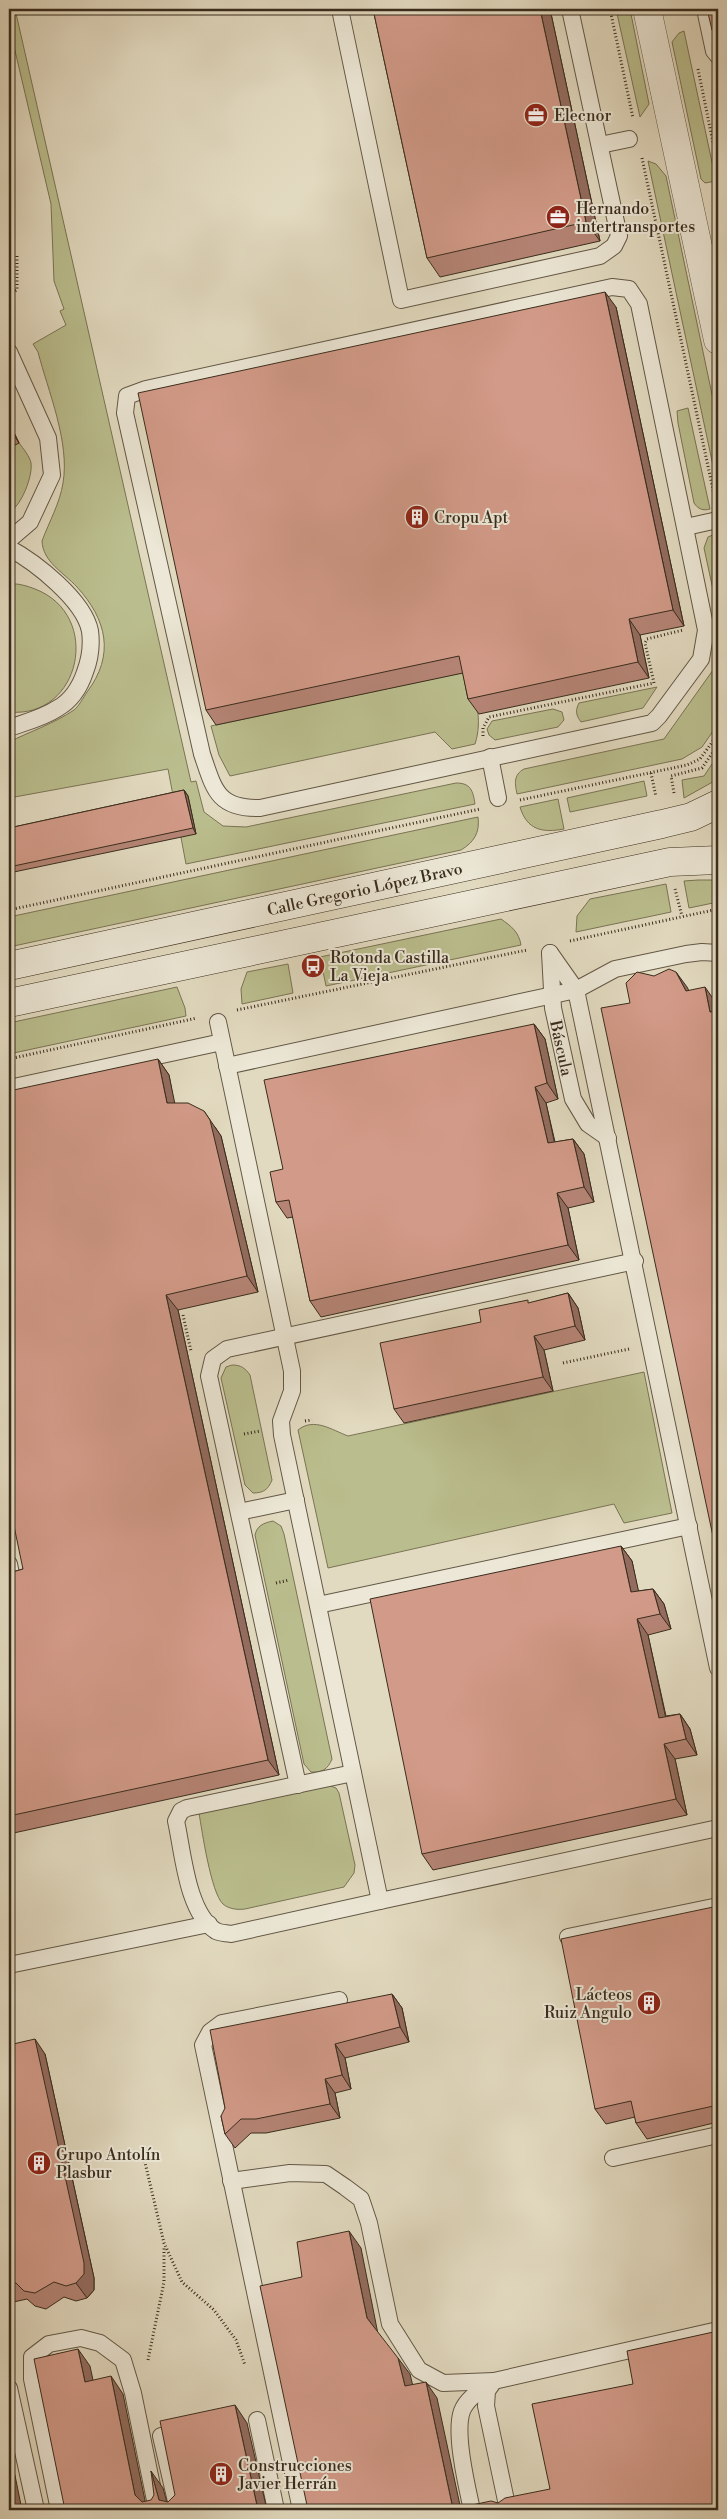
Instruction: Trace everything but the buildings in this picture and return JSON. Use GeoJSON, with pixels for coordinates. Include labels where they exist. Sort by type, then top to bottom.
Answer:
{"type":"FeatureCollection","features":[{"type":"Feature","properties":{"kind":"main road"},"geometry":{"type":"LineString","coordinates":[[647,9],[718,340]]}},
{"type":"Feature","properties":{"kind":"main road","name":"Calle Gregorio López Bravo"},"geometry":{"type":"LineString","coordinates":[[9,966],[662,824],[691,817],[718,804]]}},
{"type":"Feature","properties":{"kind":"main road"},"geometry":{"type":"LineString","coordinates":[[9,1002],[670,862],[718,860]]}},
{"type":"Feature","properties":{"kind":"lane"},"geometry":{"type":"LineString","coordinates":[[343,9],[341,14],[401,300],[600,256],[614,246],[619,236],[570,9]]}},
{"type":"Feature","properties":{"kind":"lane"},"geometry":{"type":"LineString","coordinates":[[701,13],[714,51],[718,56]]}},
{"type":"Feature","properties":{"kind":"lane"},"geometry":{"type":"LineString","coordinates":[[600,145],[629,139]]}},
{"type":"Feature","properties":{"kind":"lane"},"geometry":{"type":"LineString","coordinates":[[612,287],[629,289],[639,304],[686,527],[706,630],[705,645],[701,659],[652,723],[260,808],[242,808],[222,798],[214,789],[202,754],[125,413],[127,396],[146,389],[612,287]]}},
{"type":"Feature","properties":{"kind":"lane"},"geometry":{"type":"LineString","coordinates":[[9,352],[48,438],[52,475],[30,522],[9,540]]}},
{"type":"Feature","properties":{"kind":"lane"},"geometry":{"type":"LineString","coordinates":[[686,527],[712,521]]}},
{"type":"Feature","properties":{"kind":"lane"},"geometry":{"type":"LineString","coordinates":[[9,548],[26,557],[79,607],[90,630],[91,656],[76,693],[59,708],[36,719],[9,728]]}},
{"type":"Feature","properties":{"kind":"lane"},"geometry":{"type":"LineString","coordinates":[[490,757],[494,803]]}},
{"type":"Feature","properties":{"kind":"lane"},"geometry":{"type":"LineString","coordinates":[[228,1066],[553,1002],[615,970],[686,954],[702,952],[718,954]]}},
{"type":"Feature","properties":{"kind":"lane","name":"Báscula"},"geometry":{"type":"LineString","coordinates":[[576,990],[550,953],[553,1002],[573,1099],[588,1124],[608,1138]]}},
{"type":"Feature","properties":{"kind":"lane"},"geometry":{"type":"LineString","coordinates":[[576,990],[652,1345],[718,1668]]}},
{"type":"Feature","properties":{"kind":"lane"},"geometry":{"type":"LineString","coordinates":[[212,1019],[222,1042],[228,1066],[286,1337],[292,1371],[292,1391],[285,1404],[281,1421],[380,1901]]}},
{"type":"Feature","properties":{"kind":"lane"},"geometry":{"type":"LineString","coordinates":[[9,1088],[222,1042]]}},
{"type":"Feature","properties":{"kind":"lane"},"geometry":{"type":"LineString","coordinates":[[298,1784],[209,1376],[213,1360],[227,1349],[634,1261]]}},
{"type":"Feature","properties":{"kind":"lane"},"geometry":{"type":"LineString","coordinates":[[239,1512],[296,1500]]}},
{"type":"Feature","properties":{"kind":"lane"},"geometry":{"type":"LineString","coordinates":[[318,1605],[689,1526]]}},
{"type":"Feature","properties":{"kind":"lane"},"geometry":{"type":"LineString","coordinates":[[353,1773],[181,1811],[176,1821],[192,1896],[205,1921],[217,1932],[231,1934],[718,1828]]}},
{"type":"Feature","properties":{"kind":"lane"},"geometry":{"type":"LineString","coordinates":[[568,1937],[718,1906]]}},
{"type":"Feature","properties":{"kind":"lane"},"geometry":{"type":"LineString","coordinates":[[9,1965],[209,1924]]}},
{"type":"Feature","properties":{"kind":"lane"},"geometry":{"type":"LineString","coordinates":[[301,2510],[202,2045],[210,2032],[222,2023],[339,2000]]}},
{"type":"Feature","properties":{"kind":"lane"},"geometry":{"type":"LineString","coordinates":[[613,2158],[718,2135]]}},
{"type":"Feature","properties":{"kind":"lane"},"geometry":{"type":"LineString","coordinates":[[231,2181],[290,2173],[326,2174],[361,2199],[369,2223],[390,2324],[419,2370],[443,2384],[494,2381],[718,2330]]}},
{"type":"Feature","properties":{"kind":"lane"},"geometry":{"type":"LineString","coordinates":[[59,2510],[32,2379],[32,2357],[49,2344],[81,2338],[100,2343],[124,2360],[133,2393],[157,2510]]}},
{"type":"Feature","properties":{"kind":"lane"},"geometry":{"type":"LineString","coordinates":[[472,2510],[464,2468],[460,2427],[462,2412],[469,2399],[494,2381]]}},
{"type":"Feature","properties":{"kind":"lane"},"geometry":{"type":"LineString","coordinates":[[494,2381],[487,2391],[486,2406],[508,2510]]}},
{"type":"Feature","properties":{"kind":"lane"},"geometry":{"type":"LineString","coordinates":[[9,2388],[36,2510]]}},
{"type":"Feature","properties":{"kind":"lane"},"geometry":{"type":"LineString","coordinates":[[257,2420],[276,2510]]}},
{"type":"Feature","properties":{"kind":"lane"},"geometry":{"type":"LineString","coordinates":[[161,2436],[178,2510]]}},
{"type":"Feature","properties":{"kind":"path"},"geometry":{"type":"LineString","coordinates":[[610,9],[634,122]]}},
{"type":"Feature","properties":{"kind":"path"},"geometry":{"type":"LineString","coordinates":[[697,65],[718,166]]}},
{"type":"Feature","properties":{"kind":"path"},"geometry":{"type":"LineString","coordinates":[[642,156],[716,505]]}},
{"type":"Feature","properties":{"kind":"path"},"geometry":{"type":"LineString","coordinates":[[9,294],[17,290],[17,255]]}},
{"type":"Feature","properties":{"kind":"path"},"geometry":{"type":"LineString","coordinates":[[9,414],[18,432]]}},
{"type":"Feature","properties":{"kind":"path"},"geometry":{"type":"LineString","coordinates":[[483,739],[483,728],[488,717],[654,683],[645,643],[647,639],[687,629],[688,624]]}},
{"type":"Feature","properties":{"kind":"path"},"geometry":{"type":"LineString","coordinates":[[518,801],[686,765],[700,759],[718,734]]}},
{"type":"Feature","properties":{"kind":"path"},"geometry":{"type":"LineString","coordinates":[[9,910],[494,803]]}},
{"type":"Feature","properties":{"kind":"path"},"geometry":{"type":"LineString","coordinates":[[563,942],[718,909]]}},
{"type":"Feature","properties":{"kind":"path"},"geometry":{"type":"LineString","coordinates":[[236,1010],[529,950]]}},
{"type":"Feature","properties":{"kind":"path"},"geometry":{"type":"LineString","coordinates":[[9,1059],[212,1019]]}},
{"type":"Feature","properties":{"kind":"path"},"geometry":{"type":"LineString","coordinates":[[563,1363],[652,1345]]}},
{"type":"Feature","properties":{"kind":"path"},"geometry":{"type":"LineString","coordinates":[[143,2154],[164,2243],[182,2282],[214,2310],[236,2340],[247,2372]]}},
{"type":"Feature","properties":{"kind":"path"},"geometry":{"type":"LineString","coordinates":[[146,2368],[164,2282],[164,2243]]}},
{"type":"Feature","properties":{"kind":"green space"},"geometry":{"type":"Polygon","coordinates":[[[9,9],[15,9],[191,782],[196,781],[204,812],[223,826],[246,827],[456,783],[468,786],[475,804],[186,864],[168,769],[9,798],[9,742],[67,715],[76,708],[96,678],[104,651],[104,638],[101,625],[87,599],[50,561],[43,548],[42,541],[63,483],[64,467],[61,434],[57,417],[38,352],[33,344],[66,325],[60,311],[64,309],[54,281],[51,204],[9,25],[9,9]]]}},
{"type":"Feature","properties":{"kind":"green space"},"geometry":{"type":"Polygon","coordinates":[[[616,9],[630,9],[649,104],[640,117],[616,9]]]}},
{"type":"Feature","properties":{"kind":"green space"},"geometry":{"type":"Polygon","coordinates":[[[684,31],[716,181],[705,183],[701,179],[672,42],[679,33],[684,31]]]}},
{"type":"Feature","properties":{"kind":"green space"},"geometry":{"type":"Polygon","coordinates":[[[648,161],[656,164],[666,176],[718,423],[718,489],[648,161]]]}},
{"type":"Feature","properties":{"kind":"green space"},"geometry":{"type":"Polygon","coordinates":[[[688,408],[710,509],[707,510],[697,507],[694,503],[678,423],[677,411],[688,408]]]}},
{"type":"Feature","properties":{"kind":"green space"},"geometry":{"type":"Polygon","coordinates":[[[19,443],[29,458],[31,469],[22,498],[9,512],[9,448],[19,443]]]}},
{"type":"Feature","properties":{"kind":"green space"},"geometry":{"type":"Polygon","coordinates":[[[715,534],[718,547],[718,613],[704,548],[708,537],[715,534]]]}},
{"type":"Feature","properties":{"kind":"green space"},"geometry":{"type":"Polygon","coordinates":[[[9,584],[19,584],[35,589],[56,602],[70,620],[76,641],[74,663],[67,683],[53,699],[34,710],[9,712],[9,584]]]}},
{"type":"Feature","properties":{"kind":"green space"},"geometry":{"type":"Polygon","coordinates":[[[718,663],[718,724],[702,747],[682,759],[517,794],[516,777],[524,769],[664,739],[718,663]]]}},
{"type":"Feature","properties":{"kind":"green space"},"geometry":{"type":"Polygon","coordinates":[[[470,671],[478,717],[475,744],[452,749],[435,732],[230,776],[219,755],[211,726],[470,671]]]}},
{"type":"Feature","properties":{"kind":"green space"},"geometry":{"type":"Polygon","coordinates":[[[657,687],[643,708],[581,722],[577,715],[579,703],[657,687]]]}},
{"type":"Feature","properties":{"kind":"green space"},"geometry":{"type":"Polygon","coordinates":[[[553,709],[562,712],[564,720],[558,727],[495,740],[489,735],[487,729],[492,721],[553,709]]]}},
{"type":"Feature","properties":{"kind":"green space"},"geometry":{"type":"Polygon","coordinates":[[[718,755],[718,779],[684,798],[682,780],[704,776],[718,755]]]}},
{"type":"Feature","properties":{"kind":"green space"},"geometry":{"type":"Polygon","coordinates":[[[644,781],[647,796],[570,812],[567,798],[644,781]]]}},
{"type":"Feature","properties":{"kind":"green space"},"geometry":{"type":"Polygon","coordinates":[[[558,799],[564,829],[542,830],[536,828],[527,821],[520,807],[558,799]]]}},
{"type":"Feature","properties":{"kind":"green space"},"geometry":{"type":"Polygon","coordinates":[[[478,817],[478,828],[475,836],[461,850],[9,947],[9,917],[478,817]]]}},
{"type":"Feature","properties":{"kind":"green space"},"geometry":{"type":"Polygon","coordinates":[[[718,880],[718,902],[689,908],[684,881],[718,880]]]}},
{"type":"Feature","properties":{"kind":"green space"},"geometry":{"type":"Polygon","coordinates":[[[666,884],[671,912],[576,932],[577,916],[590,899],[666,884]]]}},
{"type":"Feature","properties":{"kind":"green space"},"geometry":{"type":"Polygon","coordinates":[[[501,919],[516,933],[521,945],[326,986],[320,957],[501,919]]]}},
{"type":"Feature","properties":{"kind":"green space"},"geometry":{"type":"Polygon","coordinates":[[[288,964],[293,993],[242,1004],[241,989],[247,972],[288,964]]]}},
{"type":"Feature","properties":{"kind":"green space"},"geometry":{"type":"Polygon","coordinates":[[[177,987],[186,1016],[9,1054],[9,1023],[177,987]]]}},
{"type":"Feature","properties":{"kind":"green space"},"geometry":{"type":"Polygon","coordinates":[[[232,1365],[242,1367],[250,1375],[272,1480],[267,1489],[260,1492],[253,1493],[245,1485],[221,1378],[226,1367],[232,1365]]]}},
{"type":"Feature","properties":{"kind":"green space"},"geometry":{"type":"Polygon","coordinates":[[[644,1372],[672,1513],[624,1523],[614,1504],[328,1568],[298,1430],[304,1426],[323,1426],[348,1436],[644,1372]]]}},
{"type":"Feature","properties":{"kind":"green space"},"geometry":{"type":"Polygon","coordinates":[[[273,1521],[281,1526],[284,1534],[332,1759],[326,1768],[318,1772],[311,1772],[304,1764],[255,1535],[261,1525],[273,1521]]]}},
{"type":"Feature","properties":{"kind":"green space"},"geometry":{"type":"Polygon","coordinates":[[[328,1785],[336,1788],[339,1793],[355,1865],[354,1873],[344,1887],[245,1909],[233,1909],[223,1904],[211,1875],[199,1813],[328,1785]]]}},
{"type":"Feature","properties":{"kind":"place","name":"Elecnor"},"geometry":{"type":"Point","coordinates":[536,115]}},
{"type":"Feature","properties":{"kind":"place","name":"Hernando intertransportes"},"geometry":{"type":"Point","coordinates":[558,217]}},
{"type":"Feature","properties":{"kind":"place","name":"Cropu Apt"},"geometry":{"type":"Point","coordinates":[417,517]}},
{"type":"Feature","properties":{"kind":"place","name":"Rotonda Castilla La Vieja"},"geometry":{"type":"Point","coordinates":[313,966]}},
{"type":"Feature","properties":{"kind":"place","name":"Lácteos Ruiz Angulo"},"geometry":{"type":"Point","coordinates":[649,2003]}},
{"type":"Feature","properties":{"kind":"place","name":"Grupo Antolín Plasbur"},"geometry":{"type":"Point","coordinates":[39,2163]}},
{"type":"Feature","properties":{"kind":"place","name":"Construcciones Javier Herrán"},"geometry":{"type":"Point","coordinates":[221,2474]}}]}
